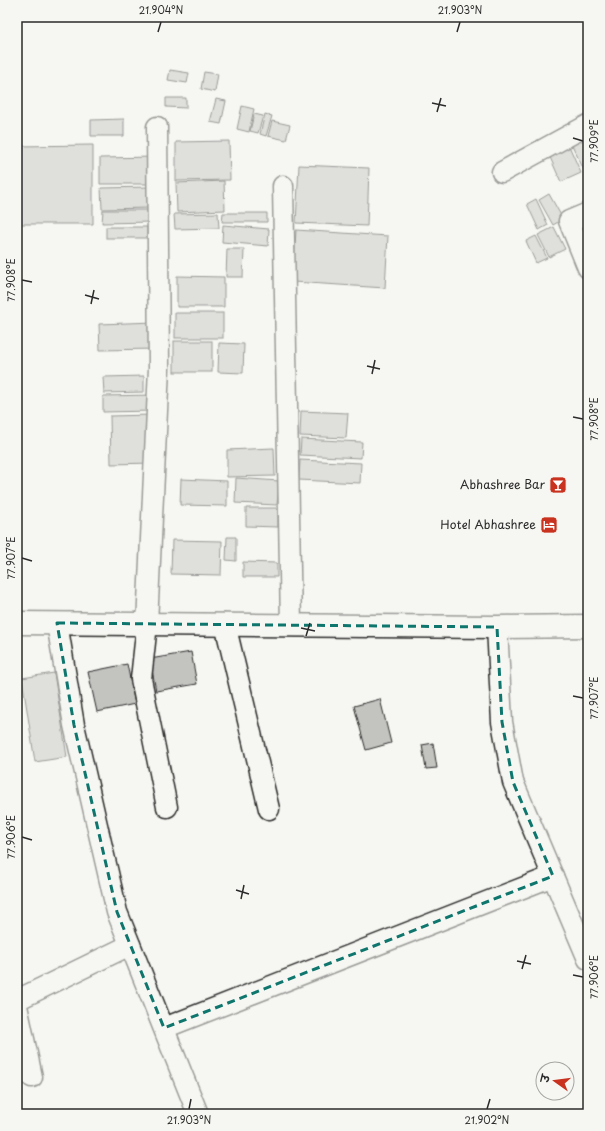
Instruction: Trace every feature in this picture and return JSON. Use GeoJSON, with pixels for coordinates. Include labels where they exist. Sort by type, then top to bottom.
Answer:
{"type":"FeatureCollection","features":[{"type":"Feature","properties":{"kind":"main road"},"geometry":{"type":"LineString","coordinates":[[17,623],[290,624],[497,627],[588,626]]}},
{"type":"Feature","properties":{"kind":"street"},"geometry":{"type":"LineString","coordinates":[[502,172],[588,125]]}},
{"type":"Feature","properties":{"kind":"street"},"geometry":{"type":"LineString","coordinates":[[158,127],[159,368],[147,624],[141,679],[167,807]]}},
{"type":"Feature","properties":{"kind":"street"},"geometry":{"type":"LineString","coordinates":[[283,186],[290,624]]}},
{"type":"Feature","properties":{"kind":"street"},"geometry":{"type":"LineString","coordinates":[[588,213],[569,221],[588,268]]}},
{"type":"Feature","properties":{"kind":"street"},"geometry":{"type":"LineString","coordinates":[[57,623],[74,725],[117,912],[198,1114]]}},
{"type":"Feature","properties":{"kind":"street"},"geometry":{"type":"LineString","coordinates":[[225,624],[269,809]]}},
{"type":"Feature","properties":{"kind":"street"},"geometry":{"type":"LineString","coordinates":[[497,627],[502,722],[513,782],[588,959]]}},
{"type":"Feature","properties":{"kind":"street"},"geometry":{"type":"LineString","coordinates":[[164,1028],[553,876]]}},
{"type":"Feature","properties":{"kind":"street"},"geometry":{"type":"LineString","coordinates":[[17,1000],[130,945]]}},
{"type":"Feature","properties":{"kind":"street"},"geometry":{"type":"LineString","coordinates":[[17,1006],[32,1077]]}},
{"type":"Feature","properties":{"kind":"highlighted area"},"geometry":{"type":"Polygon","coordinates":[[[57,623],[497,627],[502,722],[513,782],[553,876],[164,1028],[117,912],[74,725],[57,623]]]}},
{"type":"Feature","properties":{"kind":"building"},"geometry":{"type":"Polygon","coordinates":[[[170,70],[189,73],[187,83],[168,80],[170,70]]]}},
{"type":"Feature","properties":{"kind":"building"},"geometry":{"type":"Polygon","coordinates":[[[204,72],[218,74],[215,92],[201,89],[204,72]]]}},
{"type":"Feature","properties":{"kind":"building"},"geometry":{"type":"Polygon","coordinates":[[[166,98],[186,98],[186,108],[166,107],[166,98]]]}},
{"type":"Feature","properties":{"kind":"building"},"geometry":{"type":"Polygon","coordinates":[[[216,99],[226,101],[221,124],[210,122],[216,99]]]}},
{"type":"Feature","properties":{"kind":"building"},"geometry":{"type":"Polygon","coordinates":[[[242,106],[254,109],[249,132],[237,129],[242,106]]]}},
{"type":"Feature","properties":{"kind":"building"},"geometry":{"type":"Polygon","coordinates":[[[254,114],[263,116],[258,133],[250,131],[254,114]]]}},
{"type":"Feature","properties":{"kind":"building"},"geometry":{"type":"Polygon","coordinates":[[[265,114],[272,116],[266,136],[260,134],[265,114]]]}},
{"type":"Feature","properties":{"kind":"building"},"geometry":{"type":"Polygon","coordinates":[[[124,119],[124,136],[91,136],[91,120],[124,119]]]}},
{"type":"Feature","properties":{"kind":"building"},"geometry":{"type":"Polygon","coordinates":[[[272,121],[290,125],[286,140],[268,136],[272,121]]]}},
{"type":"Feature","properties":{"kind":"building"},"geometry":{"type":"Polygon","coordinates":[[[587,137],[588,168],[584,170],[572,145],[587,137]]]}},
{"type":"Feature","properties":{"kind":"building"},"geometry":{"type":"Polygon","coordinates":[[[229,141],[230,180],[176,181],[176,142],[229,141]]]}},
{"type":"Feature","properties":{"kind":"building"},"geometry":{"type":"Polygon","coordinates":[[[93,145],[93,224],[17,224],[17,146],[93,145]]]}},
{"type":"Feature","properties":{"kind":"building"},"geometry":{"type":"Polygon","coordinates":[[[569,146],[581,173],[561,182],[549,155],[569,146]]]}},
{"type":"Feature","properties":{"kind":"building"},"geometry":{"type":"Polygon","coordinates":[[[155,157],[155,184],[100,184],[100,158],[155,157]]]}},
{"type":"Feature","properties":{"kind":"building"},"geometry":{"type":"Polygon","coordinates":[[[299,165],[369,168],[367,226],[296,223],[299,165]]]}},
{"type":"Feature","properties":{"kind":"building"},"geometry":{"type":"Polygon","coordinates":[[[224,181],[225,210],[177,212],[176,183],[224,181]]]}},
{"type":"Feature","properties":{"kind":"building"},"geometry":{"type":"Polygon","coordinates":[[[150,187],[150,208],[102,209],[101,188],[150,187]]]}},
{"type":"Feature","properties":{"kind":"building"},"geometry":{"type":"Polygon","coordinates":[[[549,194],[563,219],[553,225],[539,200],[549,194]]]}},
{"type":"Feature","properties":{"kind":"building"},"geometry":{"type":"Polygon","coordinates":[[[536,199],[548,225],[539,230],[527,204],[536,199]]]}},
{"type":"Feature","properties":{"kind":"building"},"geometry":{"type":"Polygon","coordinates":[[[103,210],[152,210],[152,222],[102,223],[103,210]]]}},
{"type":"Feature","properties":{"kind":"building"},"geometry":{"type":"Polygon","coordinates":[[[218,213],[219,228],[175,229],[174,214],[218,213]]]}},
{"type":"Feature","properties":{"kind":"building"},"geometry":{"type":"Polygon","coordinates":[[[223,213],[267,213],[267,222],[222,222],[223,213]]]}},
{"type":"Feature","properties":{"kind":"building"},"geometry":{"type":"Polygon","coordinates":[[[223,225],[269,229],[268,246],[222,242],[223,225]]]}},
{"type":"Feature","properties":{"kind":"building"},"geometry":{"type":"Polygon","coordinates":[[[106,227],[147,227],[147,238],[106,238],[106,227]]]}},
{"type":"Feature","properties":{"kind":"building"},"geometry":{"type":"Polygon","coordinates":[[[554,227],[565,249],[549,257],[538,235],[554,227]]]}},
{"type":"Feature","properties":{"kind":"building"},"geometry":{"type":"Polygon","coordinates":[[[296,230],[388,236],[385,288],[293,282],[296,230]]]}},
{"type":"Feature","properties":{"kind":"building"},"geometry":{"type":"Polygon","coordinates":[[[536,236],[547,258],[536,263],[526,241],[536,236]]]}},
{"type":"Feature","properties":{"kind":"building"},"geometry":{"type":"Polygon","coordinates":[[[227,249],[244,249],[243,277],[226,277],[227,249]]]}},
{"type":"Feature","properties":{"kind":"building"},"geometry":{"type":"Polygon","coordinates":[[[177,276],[224,277],[224,307],[177,307],[177,276]]]}},
{"type":"Feature","properties":{"kind":"building"},"geometry":{"type":"Polygon","coordinates":[[[175,313],[223,313],[223,338],[175,338],[175,313]]]}},
{"type":"Feature","properties":{"kind":"building"},"geometry":{"type":"Polygon","coordinates":[[[155,322],[156,349],[100,350],[99,324],[155,322]]]}},
{"type":"Feature","properties":{"kind":"building"},"geometry":{"type":"Polygon","coordinates":[[[174,341],[212,341],[212,372],[174,372],[174,341]]]}},
{"type":"Feature","properties":{"kind":"building"},"geometry":{"type":"Polygon","coordinates":[[[219,343],[244,344],[243,373],[218,372],[219,343]]]}},
{"type":"Feature","properties":{"kind":"building"},"geometry":{"type":"Polygon","coordinates":[[[144,376],[144,392],[104,393],[103,377],[144,376]]]}},
{"type":"Feature","properties":{"kind":"building"},"geometry":{"type":"Polygon","coordinates":[[[153,395],[153,411],[103,412],[103,396],[153,395]]]}},
{"type":"Feature","properties":{"kind":"building"},"geometry":{"type":"Polygon","coordinates":[[[301,411],[348,413],[346,438],[300,436],[301,411]]]}},
{"type":"Feature","properties":{"kind":"building"},"geometry":{"type":"Polygon","coordinates":[[[152,415],[153,463],[111,464],[110,416],[152,415]]]}},
{"type":"Feature","properties":{"kind":"building"},"geometry":{"type":"Polygon","coordinates":[[[301,439],[362,442],[361,458],[300,455],[301,439]]]}},
{"type":"Feature","properties":{"kind":"building"},"geometry":{"type":"Polygon","coordinates":[[[274,448],[275,476],[227,477],[227,450],[274,448]]]}},
{"type":"Feature","properties":{"kind":"building"},"geometry":{"type":"Polygon","coordinates":[[[300,460],[361,463],[360,483],[299,480],[300,460]]]}},
{"type":"Feature","properties":{"kind":"building"},"geometry":{"type":"Polygon","coordinates":[[[236,478],[279,481],[277,505],[235,503],[236,478]]]}},
{"type":"Feature","properties":{"kind":"building"},"geometry":{"type":"Polygon","coordinates":[[[181,479],[227,481],[227,506],[180,505],[181,479]]]}},
{"type":"Feature","properties":{"kind":"building"},"geometry":{"type":"Polygon","coordinates":[[[246,508],[278,508],[278,527],[246,526],[246,508]]]}},
{"type":"Feature","properties":{"kind":"building"},"geometry":{"type":"Polygon","coordinates":[[[227,537],[236,537],[236,561],[226,560],[227,537]]]}},
{"type":"Feature","properties":{"kind":"building"},"geometry":{"type":"Polygon","coordinates":[[[172,540],[222,541],[221,575],[171,574],[172,540]]]}},
{"type":"Feature","properties":{"kind":"building"},"geometry":{"type":"Polygon","coordinates":[[[243,562],[277,563],[277,577],[243,577],[243,562]]]}},
{"type":"Feature","properties":{"kind":"building"},"geometry":{"type":"Polygon","coordinates":[[[191,652],[197,684],[156,691],[150,659],[191,652]]]}},
{"type":"Feature","properties":{"kind":"building"},"geometry":{"type":"Polygon","coordinates":[[[127,664],[135,704],[97,712],[88,672],[127,664]]]}},
{"type":"Feature","properties":{"kind":"building"},"geometry":{"type":"Polygon","coordinates":[[[54,673],[67,757],[35,762],[22,678],[54,673]]]}},
{"type":"Feature","properties":{"kind":"building"},"geometry":{"type":"Polygon","coordinates":[[[380,699],[391,743],[366,750],[354,706],[380,699]]]}},
{"type":"Feature","properties":{"kind":"building"},"geometry":{"type":"Polygon","coordinates":[[[433,743],[437,768],[426,769],[422,745],[433,743]]]}},
{"type":"Feature","properties":{"kind":"place","name":"Abhashree Bar"},"geometry":{"type":"Point","coordinates":[558,485]}},
{"type":"Feature","properties":{"kind":"place","name":"Hotel Abhashree"},"geometry":{"type":"Point","coordinates":[549,525]}}]}
